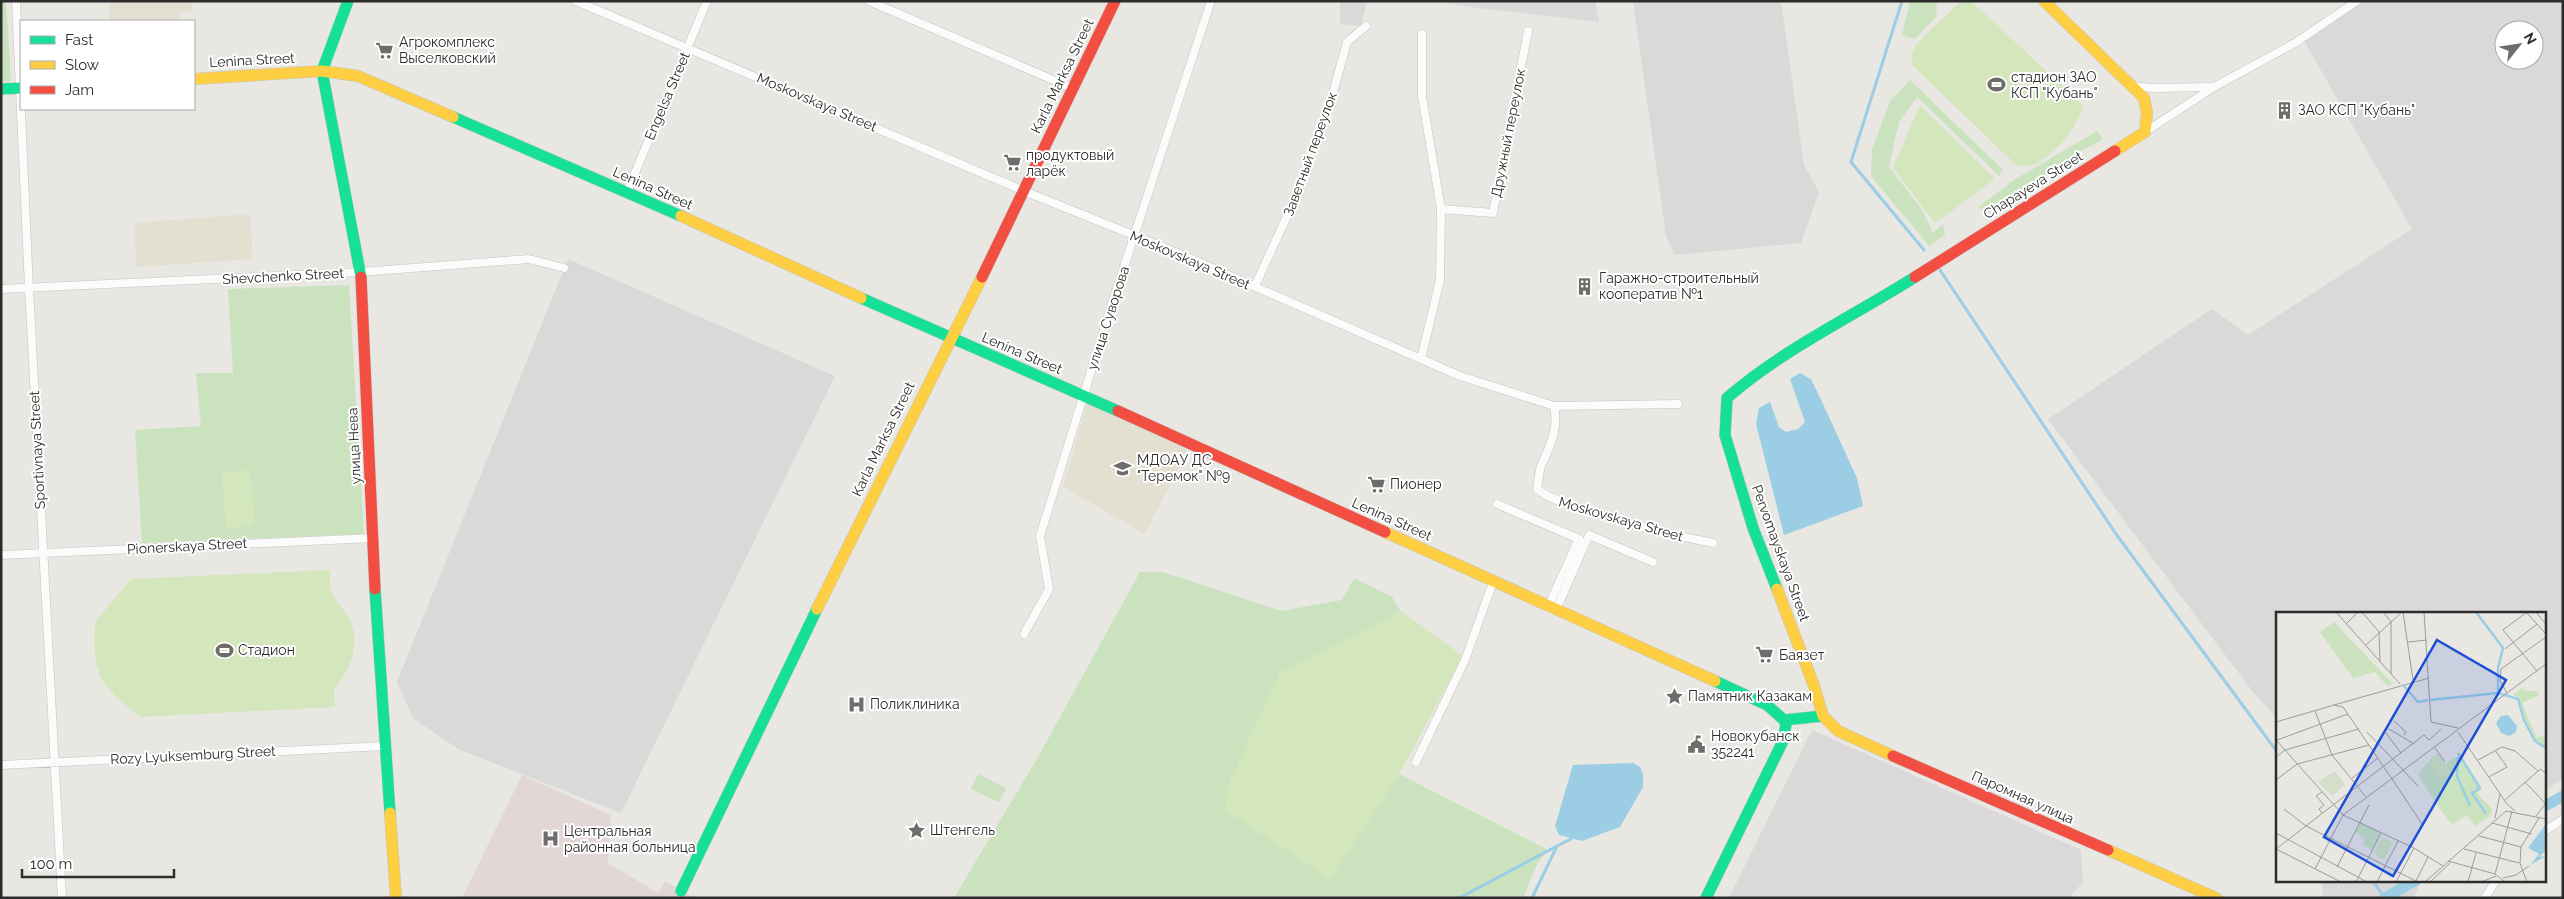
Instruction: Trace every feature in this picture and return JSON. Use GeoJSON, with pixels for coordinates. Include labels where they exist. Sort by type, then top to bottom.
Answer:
{"type":"FeatureCollection","features":[{"type":"Feature","properties":{"kind":"main road"},"geometry":{"type":"LineString","coordinates":[[322,72],[348,1]]}},
{"type":"Feature","properties":{"kind":"main road","name":"Karla Marksa Street"},"geometry":{"type":"LineString","coordinates":[[681,891],[773,697],[1024,191],[1115,1]]}},
{"type":"Feature","properties":{"kind":"main road"},"geometry":{"type":"LineString","coordinates":[[2044,1],[2144,98],[2147,113],[2146,132]]}},
{"type":"Feature","properties":{"kind":"main road","name":"Lenina Street"},"geometry":{"type":"LineString","coordinates":[[195,78],[322,72],[358,76],[627,192],[950,338],[1083,395],[1767,705],[1784,720]]}},
{"type":"Feature","properties":{"kind":"main road","name":"улица Нева"},"geometry":{"type":"LineString","coordinates":[[322,72],[361,272],[377,641],[396,898]]}},
{"type":"Feature","properties":{"kind":"main road"},"geometry":{"type":"LineString","coordinates":[[1,89],[20,88]]}},
{"type":"Feature","properties":{"kind":"main road","name":"Chapayeva Street"},"geometry":{"type":"LineString","coordinates":[[1727,398],[1753,376],[1779,358],[1898,288],[2146,132]]}},
{"type":"Feature","properties":{"kind":"main road","name":"Pervomayskaya Street"},"geometry":{"type":"LineString","coordinates":[[1727,398],[1725,435],[1750,519],[1814,686],[1822,716]]}},
{"type":"Feature","properties":{"kind":"main road"},"geometry":{"type":"LineString","coordinates":[[1706,898],[1782,743],[1786,725],[1784,720],[1822,716]]}},
{"type":"Feature","properties":{"kind":"main road","name":"Паромная улица"},"geometry":{"type":"LineString","coordinates":[[1822,716],[1838,731],[1852,738],[2216,898]]}},
{"type":"Feature","properties":{"kind":"street","name":"Sportivnaya Street"},"geometry":{"type":"LineString","coordinates":[[16,1],[20,71]]}},
{"type":"Feature","properties":{"kind":"street","name":"Moskovskaya Street"},"geometry":{"type":"LineString","coordinates":[[576,1],[1024,191],[1255,286],[1460,376],[1554,406],[1558,420],[1550,450],[1541,468],[1537,490],[1550,499],[1618,520],[1666,534],[1713,543]]}},
{"type":"Feature","properties":{"kind":"street","name":"Engelsa Street"},"geometry":{"type":"LineString","coordinates":[[627,192],[707,1]]}},
{"type":"Feature","properties":{"kind":"street"},"geometry":{"type":"LineString","coordinates":[[869,1],[1072,88]]}},
{"type":"Feature","properties":{"kind":"street","name":"улица Суворова"},"geometry":{"type":"LineString","coordinates":[[1024,634],[1049,589],[1040,536],[1083,395],[1136,237],[1211,1]]}},
{"type":"Feature","properties":{"kind":"street","name":"Chapayeva Street"},"geometry":{"type":"LineString","coordinates":[[2146,132],[2214,87],[2295,43],[2357,1]]}},
{"type":"Feature","properties":{"kind":"street","name":"Заветный переулок"},"geometry":{"type":"LineString","coordinates":[[1255,286],[1295,199],[1331,100],[1347,42],[1366,26]]}},
{"type":"Feature","properties":{"kind":"street","name":"Дружный переулок"},"geometry":{"type":"LineString","coordinates":[[1441,209],[1493,213],[1528,31]]}},
{"type":"Feature","properties":{"kind":"street"},"geometry":{"type":"LineString","coordinates":[[1421,359],[1440,280],[1441,209],[1422,96],[1422,34]]}},
{"type":"Feature","properties":{"kind":"street"},"geometry":{"type":"LineString","coordinates":[[2132,86],[2152,88],[2214,87]]}},
{"type":"Feature","properties":{"kind":"street","name":"Sportivnaya Street"},"geometry":{"type":"LineString","coordinates":[[22,110],[29,288],[62,898]]}},
{"type":"Feature","properties":{"kind":"street","name":"Shevchenko Street"},"geometry":{"type":"LineString","coordinates":[[1,289],[361,272],[529,259],[564,268]]}},
{"type":"Feature","properties":{"kind":"street"},"geometry":{"type":"LineString","coordinates":[[1554,406],[1678,404]]}},
{"type":"Feature","properties":{"kind":"street"},"geometry":{"type":"LineString","coordinates":[[1497,504],[1579,539],[1552,608]]}},
{"type":"Feature","properties":{"kind":"street"},"geometry":{"type":"LineString","coordinates":[[1552,608],[1589,536],[1653,562]]}},
{"type":"Feature","properties":{"kind":"street","name":"Pionerskaya Street"},"geometry":{"type":"LineString","coordinates":[[1,555],[373,538]]}},
{"type":"Feature","properties":{"kind":"street"},"geometry":{"type":"LineString","coordinates":[[1416,762],[1465,660],[1493,582]]}},
{"type":"Feature","properties":{"kind":"street","name":"Rozy Lyuksemburg Street"},"geometry":{"type":"LineString","coordinates":[[1,765],[385,746]]}},
{"type":"Feature","properties":{"kind":"street"},"geometry":{"type":"LineString","coordinates":[[2546,830],[2563,820]]}},
{"type":"Feature","properties":{"kind":"street"},"geometry":{"type":"LineString","coordinates":[[2485,898],[2495,882]]}},
{"type":"Feature","properties":{"kind":"shaded area"},"geometry":{"type":"Polygon","coordinates":[[[109,1],[192,1],[193,12],[179,13],[179,20],[110,20],[109,1]]]}},
{"type":"Feature","properties":{"kind":"shaded area"},"geometry":{"type":"Polygon","coordinates":[[[1340,1],[1367,1],[1361,26],[1340,24],[1340,1]]]}},
{"type":"Feature","properties":{"kind":"shaded area"},"geometry":{"type":"Polygon","coordinates":[[[1435,1],[1595,1],[1599,22],[1463,6],[1435,1]]]}},
{"type":"Feature","properties":{"kind":"shaded area"},"geometry":{"type":"Polygon","coordinates":[[[1633,1],[1781,1],[1804,165],[1819,192],[1801,243],[1675,255],[1666,236],[1633,1]]]}},
{"type":"Feature","properties":{"kind":"shaded area","name":"ЗАО КСП \"Кубань\""},"geometry":{"type":"Polygon","coordinates":[[[2361,1],[2563,1],[2563,778],[2546,790],[2546,612],[2276,612],[2276,717],[2253,692],[2048,419],[2212,309],[2248,335],[2412,229],[2304,41],[2361,1]]]}},
{"type":"Feature","properties":{"kind":"shaded area"},"geometry":{"type":"Polygon","coordinates":[[[250,214],[253,259],[137,267],[134,223],[250,214]]]}},
{"type":"Feature","properties":{"kind":"shaded area"},"geometry":{"type":"Polygon","coordinates":[[[568,259],[835,376],[621,813],[458,749],[413,718],[397,682],[568,259]]]}},
{"type":"Feature","properties":{"kind":"shaded area","name":"МДОАУ ДС \"Теремок\" №9"},"geometry":{"type":"Polygon","coordinates":[[[1087,404],[1188,449],[1145,534],[1063,487],[1087,404]]]}},
{"type":"Feature","properties":{"kind":"shaded area"},"geometry":{"type":"Polygon","coordinates":[[[1812,730],[2081,850],[2083,882],[2069,898],[1729,898],[1812,730]]]}},
{"type":"Feature","properties":{"kind":"shaded area","name":"Центральная районная больница"},"geometry":{"type":"Polygon","coordinates":[[[522,775],[611,815],[608,863],[658,893],[665,881],[694,898],[462,898],[522,775]]]}},
{"type":"Feature","properties":{"kind":"shaded area"},"geometry":{"type":"Polygon","coordinates":[[[2322,882],[2422,882],[2413,898],[2323,898],[2322,882]]]}},
{"type":"Feature","properties":{"kind":"green space"},"geometry":{"type":"Polygon","coordinates":[[[1,1],[6,1],[11,81],[1,82],[1,1]]]}},
{"type":"Feature","properties":{"kind":"green space"},"geometry":{"type":"Polygon","coordinates":[[[1910,1],[1937,1],[1936,17],[1915,39],[1902,35],[1910,1]]]}},
{"type":"Feature","properties":{"kind":"green space","name":"стадион ЗАО КСП \"Кубань\""},"geometry":{"type":"Polygon","coordinates":[[[1971,1],[2083,105],[2076,123],[2062,142],[2054,151],[2036,163],[2026,166],[2016,165],[1912,65],[1912,54],[1917,43],[1959,3],[1971,1]]]}},
{"type":"Feature","properties":{"kind":"green space"},"geometry":{"type":"Polygon","coordinates":[[[1910,80],[2003,170],[1999,176],[1917,97],[1899,122],[1889,167],[1923,211],[1933,233],[1943,224],[1945,235],[1929,246],[1871,176],[1872,149],[1890,101],[1910,80]]]}},
{"type":"Feature","properties":{"kind":"green space"},"geometry":{"type":"Polygon","coordinates":[[[1920,105],[1995,179],[1935,223],[1893,168],[1920,105]]]}},
{"type":"Feature","properties":{"kind":"green space"},"geometry":{"type":"Polygon","coordinates":[[[2097,131],[2103,139],[2066,160],[1989,213],[1978,207],[2014,180],[2097,131]]]}},
{"type":"Feature","properties":{"kind":"green space"},"geometry":{"type":"Polygon","coordinates":[[[349,285],[364,534],[142,543],[135,430],[201,426],[196,373],[233,373],[228,289],[349,285]]]}},
{"type":"Feature","properties":{"kind":"green space"},"geometry":{"type":"Polygon","coordinates":[[[250,470],[255,526],[226,528],[222,472],[250,470]]]}},
{"type":"Feature","properties":{"kind":"green space","name":"Стадион"},"geometry":{"type":"Polygon","coordinates":[[[330,570],[331,592],[350,620],[354,639],[354,648],[349,665],[334,689],[335,707],[140,717],[115,696],[101,677],[95,655],[95,622],[131,579],[330,570]]]}},
{"type":"Feature","properties":{"kind":"green space"},"geometry":{"type":"Polygon","coordinates":[[[1140,572],[1163,572],[1281,611],[1342,600],[1354,578],[1392,597],[1401,611],[1279,674],[1251,825],[1330,879],[1399,774],[1548,850],[1537,864],[1523,898],[954,898],[1038,757],[1140,572]]]}},
{"type":"Feature","properties":{"kind":"green space"},"geometry":{"type":"Polygon","coordinates":[[[1401,611],[1463,656],[1397,778],[1330,879],[1225,810],[1230,781],[1279,674],[1401,611]]]}},
{"type":"Feature","properties":{"kind":"green space"},"geometry":{"type":"Polygon","coordinates":[[[978,774],[1006,788],[999,802],[971,789],[978,774]]]}},
{"type":"Feature","properties":{"kind":"water"},"geometry":{"type":"Polygon","coordinates":[[[1800,373],[1811,379],[1824,406],[1857,478],[1863,506],[1784,535],[1756,424],[1759,408],[1770,402],[1779,427],[1786,432],[1798,429],[1805,422],[1790,379],[1800,373]]]}},
{"type":"Feature","properties":{"kind":"water"},"geometry":{"type":"Polygon","coordinates":[[[1633,763],[1640,767],[1643,774],[1643,787],[1620,827],[1582,841],[1559,835],[1555,826],[1573,765],[1633,763]]]}},
{"type":"Feature","properties":{"kind":"waterway"},"geometry":{"type":"LineString","coordinates":[[1902,1],[1851,162],[1924,250]]}},
{"type":"Feature","properties":{"kind":"waterway"},"geometry":{"type":"LineString","coordinates":[[1940,270],[2116,534],[2276,750]]}},
{"type":"Feature","properties":{"kind":"waterway"},"geometry":{"type":"LineString","coordinates":[[2546,805],[2563,796]]}},
{"type":"Feature","properties":{"kind":"waterway"},"geometry":{"type":"LineString","coordinates":[[1532,898],[1557,846],[1571,839]]}},
{"type":"Feature","properties":{"kind":"waterway"},"geometry":{"type":"LineString","coordinates":[[1459,898],[1557,846]]}},
{"type":"Feature","properties":{"kind":"waterway"},"geometry":{"type":"LineString","coordinates":[[2373,882],[2385,898]]}},
{"type":"Feature","properties":{"kind":"waterway"},"geometry":{"type":"LineString","coordinates":[[2385,898],[2413,882]]}},
{"type":"Feature","properties":{"kind":"traffic: fast"},"geometry":{"type":"LineString","coordinates":[[348,1],[322,71],[361,277]]}},
{"type":"Feature","properties":{"kind":"traffic: fast"},"geometry":{"type":"LineString","coordinates":[[1,89],[20,88]]}},
{"type":"Feature","properties":{"kind":"traffic: fast"},"geometry":{"type":"LineString","coordinates":[[453,117],[681,216]]}},
{"type":"Feature","properties":{"kind":"traffic: fast"},"geometry":{"type":"LineString","coordinates":[[1777,589],[1753,528],[1725,435],[1727,398],[1749,380],[1794,349],[1915,277]]}},
{"type":"Feature","properties":{"kind":"traffic: fast"},"geometry":{"type":"LineString","coordinates":[[861,298],[1118,411]]}},
{"type":"Feature","properties":{"kind":"traffic: fast"},"geometry":{"type":"LineString","coordinates":[[375,589],[390,813]]}},
{"type":"Feature","properties":{"kind":"traffic: fast"},"geometry":{"type":"LineString","coordinates":[[681,891],[817,609]]}},
{"type":"Feature","properties":{"kind":"traffic: fast"},"geometry":{"type":"LineString","coordinates":[[1715,681],[1767,705],[1784,720],[1823,716]]}},
{"type":"Feature","properties":{"kind":"traffic: fast"},"geometry":{"type":"LineString","coordinates":[[1706,898],[1782,743],[1786,725],[1784,720]]}},
{"type":"Feature","properties":{"kind":"traffic: slow"},"geometry":{"type":"LineString","coordinates":[[2044,1],[2144,98],[2147,113],[2145,132],[2115,151]]}},
{"type":"Feature","properties":{"kind":"traffic: slow"},"geometry":{"type":"LineString","coordinates":[[195,79],[322,71],[358,76],[453,117]]}},
{"type":"Feature","properties":{"kind":"traffic: slow"},"geometry":{"type":"LineString","coordinates":[[681,216],[861,298]]}},
{"type":"Feature","properties":{"kind":"traffic: slow"},"geometry":{"type":"LineString","coordinates":[[817,609],[982,277]]}},
{"type":"Feature","properties":{"kind":"traffic: slow"},"geometry":{"type":"LineString","coordinates":[[1385,532],[1715,681]]}},
{"type":"Feature","properties":{"kind":"traffic: slow"},"geometry":{"type":"LineString","coordinates":[[1777,589],[1814,686],[1823,716],[1838,731],[1893,756]]}},
{"type":"Feature","properties":{"kind":"traffic: slow"},"geometry":{"type":"LineString","coordinates":[[390,813],[396,898]]}},
{"type":"Feature","properties":{"kind":"traffic: slow"},"geometry":{"type":"LineString","coordinates":[[2108,850],[2216,898]]}},
{"type":"Feature","properties":{"kind":"traffic: jam"},"geometry":{"type":"LineString","coordinates":[[982,277],[1115,1]]}},
{"type":"Feature","properties":{"kind":"traffic: jam"},"geometry":{"type":"LineString","coordinates":[[1915,277],[2115,151]]}},
{"type":"Feature","properties":{"kind":"traffic: jam"},"geometry":{"type":"LineString","coordinates":[[361,277],[375,589]]}},
{"type":"Feature","properties":{"kind":"traffic: jam"},"geometry":{"type":"LineString","coordinates":[[1118,411],[1385,532]]}},
{"type":"Feature","properties":{"kind":"traffic: jam"},"geometry":{"type":"LineString","coordinates":[[1893,756],[2108,850]]}},
{"type":"Feature","properties":{"kind":"place","name":"Агрокомплекс Выселковский"},"geometry":{"type":"Point","coordinates":[385,50]}},
{"type":"Feature","properties":{"kind":"place","name":"стадион ЗАО КСП \"Кубань\""},"geometry":{"type":"Point","coordinates":[1997,85]}},
{"type":"Feature","properties":{"kind":"place","name":"ЗАО КСП \"Кубань\""},"geometry":{"type":"Point","coordinates":[2284,110]}},
{"type":"Feature","properties":{"kind":"place","name":"продуктовый ларёк"},"geometry":{"type":"Point","coordinates":[1012,163]}},
{"type":"Feature","properties":{"kind":"place","name":"Гаражно-строительный кооператив №1"},"geometry":{"type":"Point","coordinates":[1585,286]}},
{"type":"Feature","properties":{"kind":"place","name":"МДОАУ ДС \"Теремок\" №9"},"geometry":{"type":"Point","coordinates":[1123,468]}},
{"type":"Feature","properties":{"kind":"place","name":"Пионер"},"geometry":{"type":"Point","coordinates":[1376,484]}},
{"type":"Feature","properties":{"kind":"place","name":"Стадион"},"geometry":{"type":"Point","coordinates":[224,650]}},
{"type":"Feature","properties":{"kind":"place","name":"Баязет"},"geometry":{"type":"Point","coordinates":[1765,655]}},
{"type":"Feature","properties":{"kind":"place","name":"Памятник Казакам"},"geometry":{"type":"Point","coordinates":[1674,696]}},
{"type":"Feature","properties":{"kind":"place","name":"Поликлиника"},"geometry":{"type":"Point","coordinates":[856,704]}},
{"type":"Feature","properties":{"kind":"place","name":"Новокубанск 352241"},"geometry":{"type":"Point","coordinates":[1697,744]}},
{"type":"Feature","properties":{"kind":"place","name":"Штенгель"},"geometry":{"type":"Point","coordinates":[916,830]}},
{"type":"Feature","properties":{"kind":"place","name":"Центральная районная больница"},"geometry":{"type":"Point","coordinates":[550,839]}}]}
